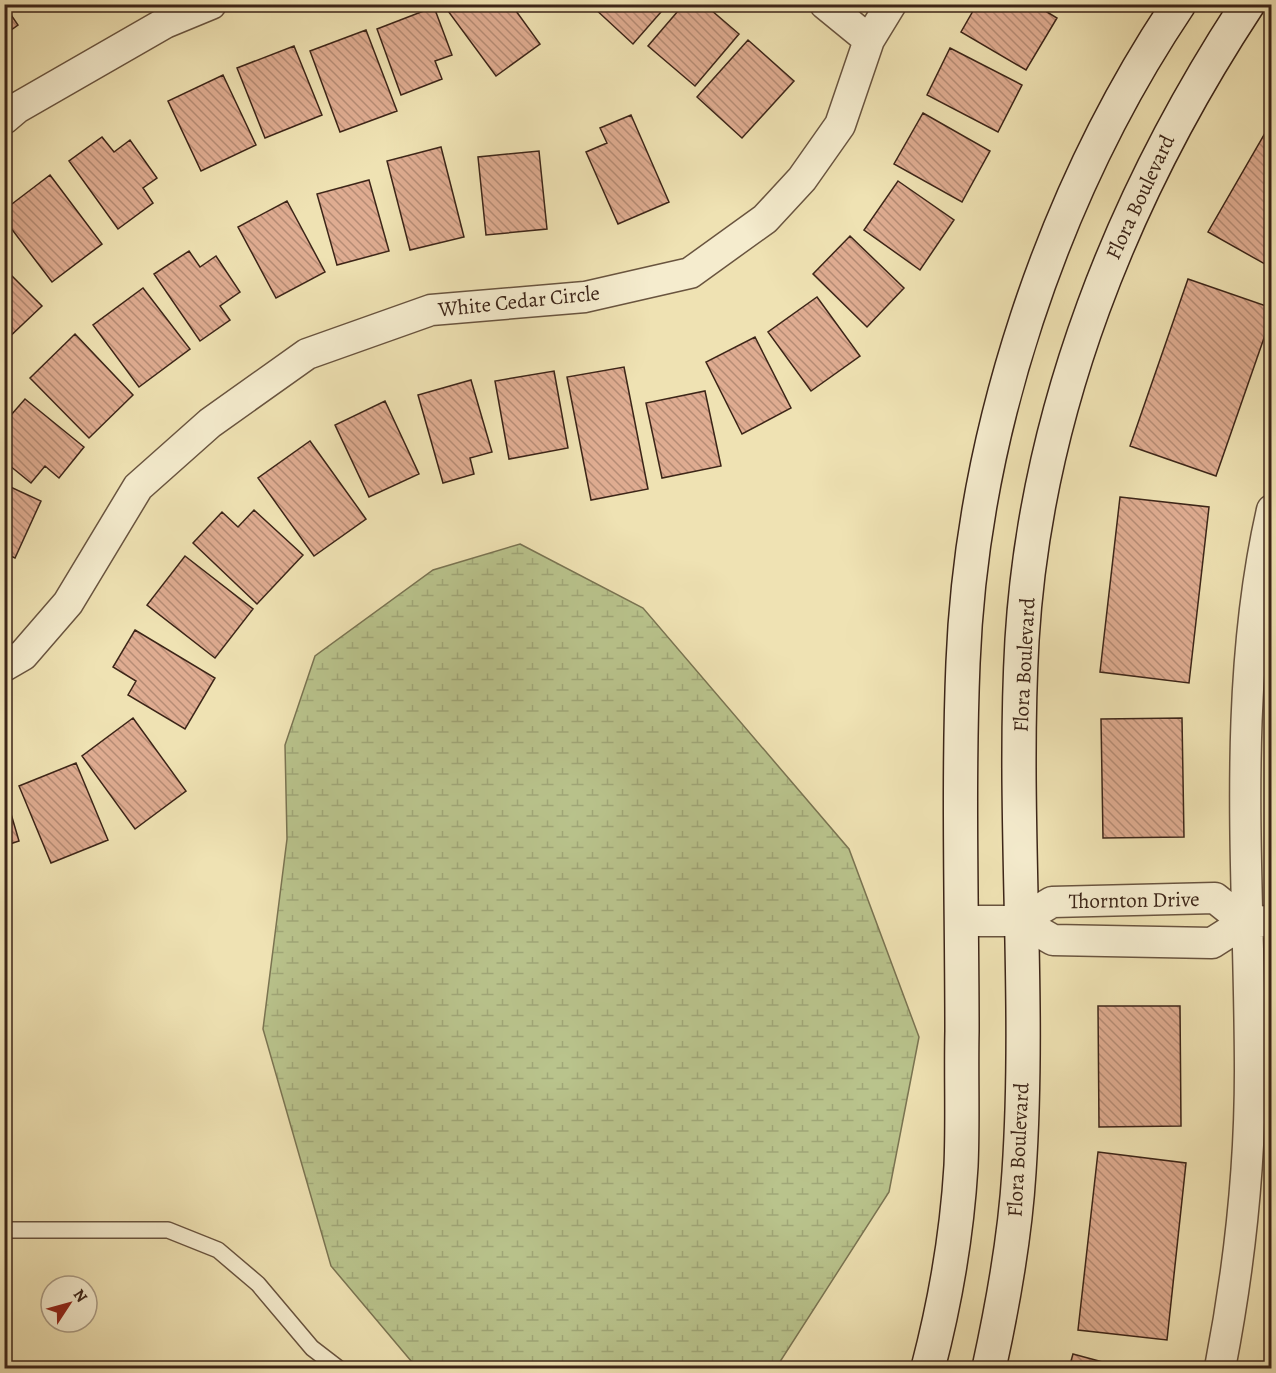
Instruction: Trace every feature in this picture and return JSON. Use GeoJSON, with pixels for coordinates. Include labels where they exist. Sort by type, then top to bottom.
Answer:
{"type":"FeatureCollection","features":[{"type":"Feature","properties":{"kind":"street"},"geometry":{"type":"LineString","coordinates":[[4,119],[17,108],[165,22],[211,4]]}},
{"type":"Feature","properties":{"kind":"street"},"geometry":{"type":"LineString","coordinates":[[825,4],[869,40]]}},
{"type":"Feature","properties":{"kind":"street","name":"White Cedar Circle"},"geometry":{"type":"LineString","coordinates":[[4,666],[23,655],[68,603],[138,487],[210,423],[307,354],[431,310],[585,297],[690,273],[765,219],[802,180],[840,125],[869,40],[891,4]]}},
{"type":"Feature","properties":{"kind":"street"},"geometry":{"type":"LineString","coordinates":[[928,1368],[951,1257],[961,1167],[963,661],[982,494],[999,419],[1047,263],[1083,177],[1116,108],[1179,4]]}},
{"type":"Feature","properties":{"kind":"street","name":"Flora Boulevard"},"geometry":{"type":"LineString","coordinates":[[988,1368],[1009,1262],[1019,1175],[1023,1097],[1020,921],[1022,636],[1042,491],[1060,412],[1104,276],[1136,200],[1165,140],[1207,66],[1248,4]]}},
{"type":"Feature","properties":{"kind":"street"},"geometry":{"type":"LineString","coordinates":[[1220,1368],[1240,1243],[1247,1172],[1258,921],[1247,696],[1253,618],[1272,510]]}},
{"type":"Feature","properties":{"kind":"street","name":"Thornton Drive"},"geometry":{"type":"LineString","coordinates":[[1020,921],[1052,902],[1215,898],[1258,921]]}},
{"type":"Feature","properties":{"kind":"street"},"geometry":{"type":"LineString","coordinates":[[1119,901],[1119,941]]}},
{"type":"Feature","properties":{"kind":"street","name":"Thornton Drive"},"geometry":{"type":"LineString","coordinates":[[962,921],[1020,921],[1053,940],[1212,943],[1258,921]]}},
{"type":"Feature","properties":{"kind":"lane"},"geometry":{"type":"LineString","coordinates":[[4,1232],[11,1230],[168,1230],[218,1250],[258,1284],[312,1348],[338,1368]]}},
{"type":"Feature","properties":{"kind":"green space"},"geometry":{"type":"Polygon","coordinates":[[[520,544],[643,608],[849,849],[919,1037],[889,1192],[776,1368],[417,1368],[331,1266],[263,1029],[287,839],[285,745],[315,656],[433,570],[520,544]]]}},
{"type":"Feature","properties":{"kind":"building"},"geometry":{"type":"Polygon","coordinates":[[[4,4],[14,4],[7,9],[18,25],[4,35],[4,4]]]}},
{"type":"Feature","properties":{"kind":"building"},"geometry":{"type":"Polygon","coordinates":[[[457,4],[511,4],[540,44],[496,76],[448,11],[457,4]]]}},
{"type":"Feature","properties":{"kind":"building"},"geometry":{"type":"Polygon","coordinates":[[[595,4],[668,4],[633,44],[593,7],[595,4]]]}},
{"type":"Feature","properties":{"kind":"building"},"geometry":{"type":"Polygon","coordinates":[[[684,4],[704,4],[739,34],[695,86],[648,46],[684,4]]]}},
{"type":"Feature","properties":{"kind":"building"},"geometry":{"type":"Polygon","coordinates":[[[977,4],[1034,4],[1057,18],[1026,70],[961,32],[977,4]]]}},
{"type":"Feature","properties":{"kind":"building"},"geometry":{"type":"Polygon","coordinates":[[[434,7],[452,55],[435,61],[442,79],[401,95],[377,29],[434,7]]]}},
{"type":"Feature","properties":{"kind":"building"},"geometry":{"type":"Polygon","coordinates":[[[366,30],[397,111],[340,132],[310,51],[366,30]]]}},
{"type":"Feature","properties":{"kind":"building"},"geometry":{"type":"Polygon","coordinates":[[[748,40],[794,81],[742,138],[697,97],[748,40]]]}},
{"type":"Feature","properties":{"kind":"building"},"geometry":{"type":"Polygon","coordinates":[[[294,46],[322,115],[265,138],[237,68],[294,46]]]}},
{"type":"Feature","properties":{"kind":"building"},"geometry":{"type":"Polygon","coordinates":[[[950,48],[1022,85],[998,132],[927,95],[950,48]]]}},
{"type":"Feature","properties":{"kind":"building"},"geometry":{"type":"Polygon","coordinates":[[[223,75],[256,145],[201,171],[168,101],[223,75]]]}},
{"type":"Feature","properties":{"kind":"building"},"geometry":{"type":"Polygon","coordinates":[[[923,113],[990,151],[962,202],[894,164],[923,113]]]}},
{"type":"Feature","properties":{"kind":"building"},"geometry":{"type":"Polygon","coordinates":[[[631,115],[669,202],[618,224],[586,152],[607,143],[600,128],[631,115]]]}},
{"type":"Feature","properties":{"kind":"building"},"geometry":{"type":"Polygon","coordinates":[[[1272,121],[1272,268],[1208,232],[1272,121]]]}},
{"type":"Feature","properties":{"kind":"building"},"geometry":{"type":"Polygon","coordinates":[[[102,137],[114,152],[130,140],[157,178],[143,188],[153,203],[118,229],[69,161],[102,137]]]}},
{"type":"Feature","properties":{"kind":"building"},"geometry":{"type":"Polygon","coordinates":[[[441,147],[464,237],[410,250],[387,161],[441,147]]]}},
{"type":"Feature","properties":{"kind":"building"},"geometry":{"type":"Polygon","coordinates":[[[539,151],[547,229],[486,235],[478,157],[539,151]]]}},
{"type":"Feature","properties":{"kind":"building"},"geometry":{"type":"Polygon","coordinates":[[[50,175],[102,244],[52,282],[4,219],[4,210],[50,175]]]}},
{"type":"Feature","properties":{"kind":"building"},"geometry":{"type":"Polygon","coordinates":[[[369,180],[389,251],[337,265],[317,194],[369,180]]]}},
{"type":"Feature","properties":{"kind":"building"},"geometry":{"type":"Polygon","coordinates":[[[898,181],[954,220],[920,270],[864,230],[898,181]]]}},
{"type":"Feature","properties":{"kind":"building"},"geometry":{"type":"Polygon","coordinates":[[[287,201],[325,272],[276,298],[238,227],[287,201]]]}},
{"type":"Feature","properties":{"kind":"building"},"geometry":{"type":"Polygon","coordinates":[[[850,236],[904,288],[867,327],[813,274],[850,236]]]}},
{"type":"Feature","properties":{"kind":"building"},"geometry":{"type":"Polygon","coordinates":[[[189,251],[200,267],[216,256],[240,292],[220,306],[230,320],[200,341],[154,274],[189,251]]]}},
{"type":"Feature","properties":{"kind":"building"},"geometry":{"type":"Polygon","coordinates":[[[4,268],[42,306],[4,342],[4,268]]]}},
{"type":"Feature","properties":{"kind":"building"},"geometry":{"type":"Polygon","coordinates":[[[1188,279],[1272,308],[1272,315],[1216,476],[1130,446],[1188,279]]]}},
{"type":"Feature","properties":{"kind":"building"},"geometry":{"type":"Polygon","coordinates":[[[143,288],[190,349],[139,387],[93,325],[143,288]]]}},
{"type":"Feature","properties":{"kind":"building"},"geometry":{"type":"Polygon","coordinates":[[[817,297],[860,356],[811,391],[768,332],[817,297]]]}},
{"type":"Feature","properties":{"kind":"building"},"geometry":{"type":"Polygon","coordinates":[[[75,334],[133,395],[89,438],[30,378],[75,334]]]}},
{"type":"Feature","properties":{"kind":"building"},"geometry":{"type":"Polygon","coordinates":[[[755,337],[791,408],[742,434],[706,362],[755,337]]]}},
{"type":"Feature","properties":{"kind":"building"},"geometry":{"type":"Polygon","coordinates":[[[624,367],[648,489],[591,500],[567,377],[624,367]]]}},
{"type":"Feature","properties":{"kind":"building"},"geometry":{"type":"Polygon","coordinates":[[[554,371],[568,448],[509,459],[495,381],[554,371]]]}},
{"type":"Feature","properties":{"kind":"building"},"geometry":{"type":"Polygon","coordinates":[[[471,380],[492,452],[470,458],[474,474],[443,483],[418,395],[471,380]]]}},
{"type":"Feature","properties":{"kind":"building"},"geometry":{"type":"Polygon","coordinates":[[[705,391],[721,466],[662,478],[646,403],[705,391]]]}},
{"type":"Feature","properties":{"kind":"building"},"geometry":{"type":"Polygon","coordinates":[[[25,399],[84,447],[59,478],[45,466],[31,483],[4,461],[4,423],[25,399]]]}},
{"type":"Feature","properties":{"kind":"building"},"geometry":{"type":"Polygon","coordinates":[[[385,401],[419,474],[369,497],[335,425],[385,401]]]}},
{"type":"Feature","properties":{"kind":"building"},"geometry":{"type":"Polygon","coordinates":[[[310,441],[366,519],[314,556],[258,478],[310,441]]]}},
{"type":"Feature","properties":{"kind":"building"},"geometry":{"type":"Polygon","coordinates":[[[4,484],[41,501],[15,558],[4,553],[4,484]]]}},
{"type":"Feature","properties":{"kind":"building"},"geometry":{"type":"Polygon","coordinates":[[[1120,497],[1209,507],[1189,683],[1100,672],[1120,497]]]}},
{"type":"Feature","properties":{"kind":"building"},"geometry":{"type":"Polygon","coordinates":[[[254,510],[303,555],[257,604],[193,543],[222,512],[238,527],[254,510]]]}},
{"type":"Feature","properties":{"kind":"building"},"geometry":{"type":"Polygon","coordinates":[[[185,556],[253,609],[215,658],[147,605],[185,556]]]}},
{"type":"Feature","properties":{"kind":"building"},"geometry":{"type":"Polygon","coordinates":[[[135,630],[215,678],[185,729],[128,695],[136,681],[113,667],[135,630]]]}},
{"type":"Feature","properties":{"kind":"building"},"geometry":{"type":"Polygon","coordinates":[[[133,718],[186,791],[135,829],[82,756],[133,718]]]}},
{"type":"Feature","properties":{"kind":"building"},"geometry":{"type":"Polygon","coordinates":[[[1182,718],[1184,837],[1103,838],[1101,719],[1182,718]]]}},
{"type":"Feature","properties":{"kind":"building"},"geometry":{"type":"Polygon","coordinates":[[[76,763],[108,840],[51,863],[19,786],[76,763]]]}},
{"type":"Feature","properties":{"kind":"building"},"geometry":{"type":"Polygon","coordinates":[[[4,790],[19,841],[4,846],[4,790]]]}},
{"type":"Feature","properties":{"kind":"building"},"geometry":{"type":"Polygon","coordinates":[[[1098,1006],[1180,1006],[1181,1126],[1099,1127],[1098,1006]]]}},
{"type":"Feature","properties":{"kind":"building"},"geometry":{"type":"Polygon","coordinates":[[[1098,1152],[1186,1163],[1167,1340],[1078,1330],[1098,1152]]]}},
{"type":"Feature","properties":{"kind":"building"},"geometry":{"type":"Polygon","coordinates":[[[1073,1354],[1125,1368],[1069,1368],[1073,1354]]]}}]}
